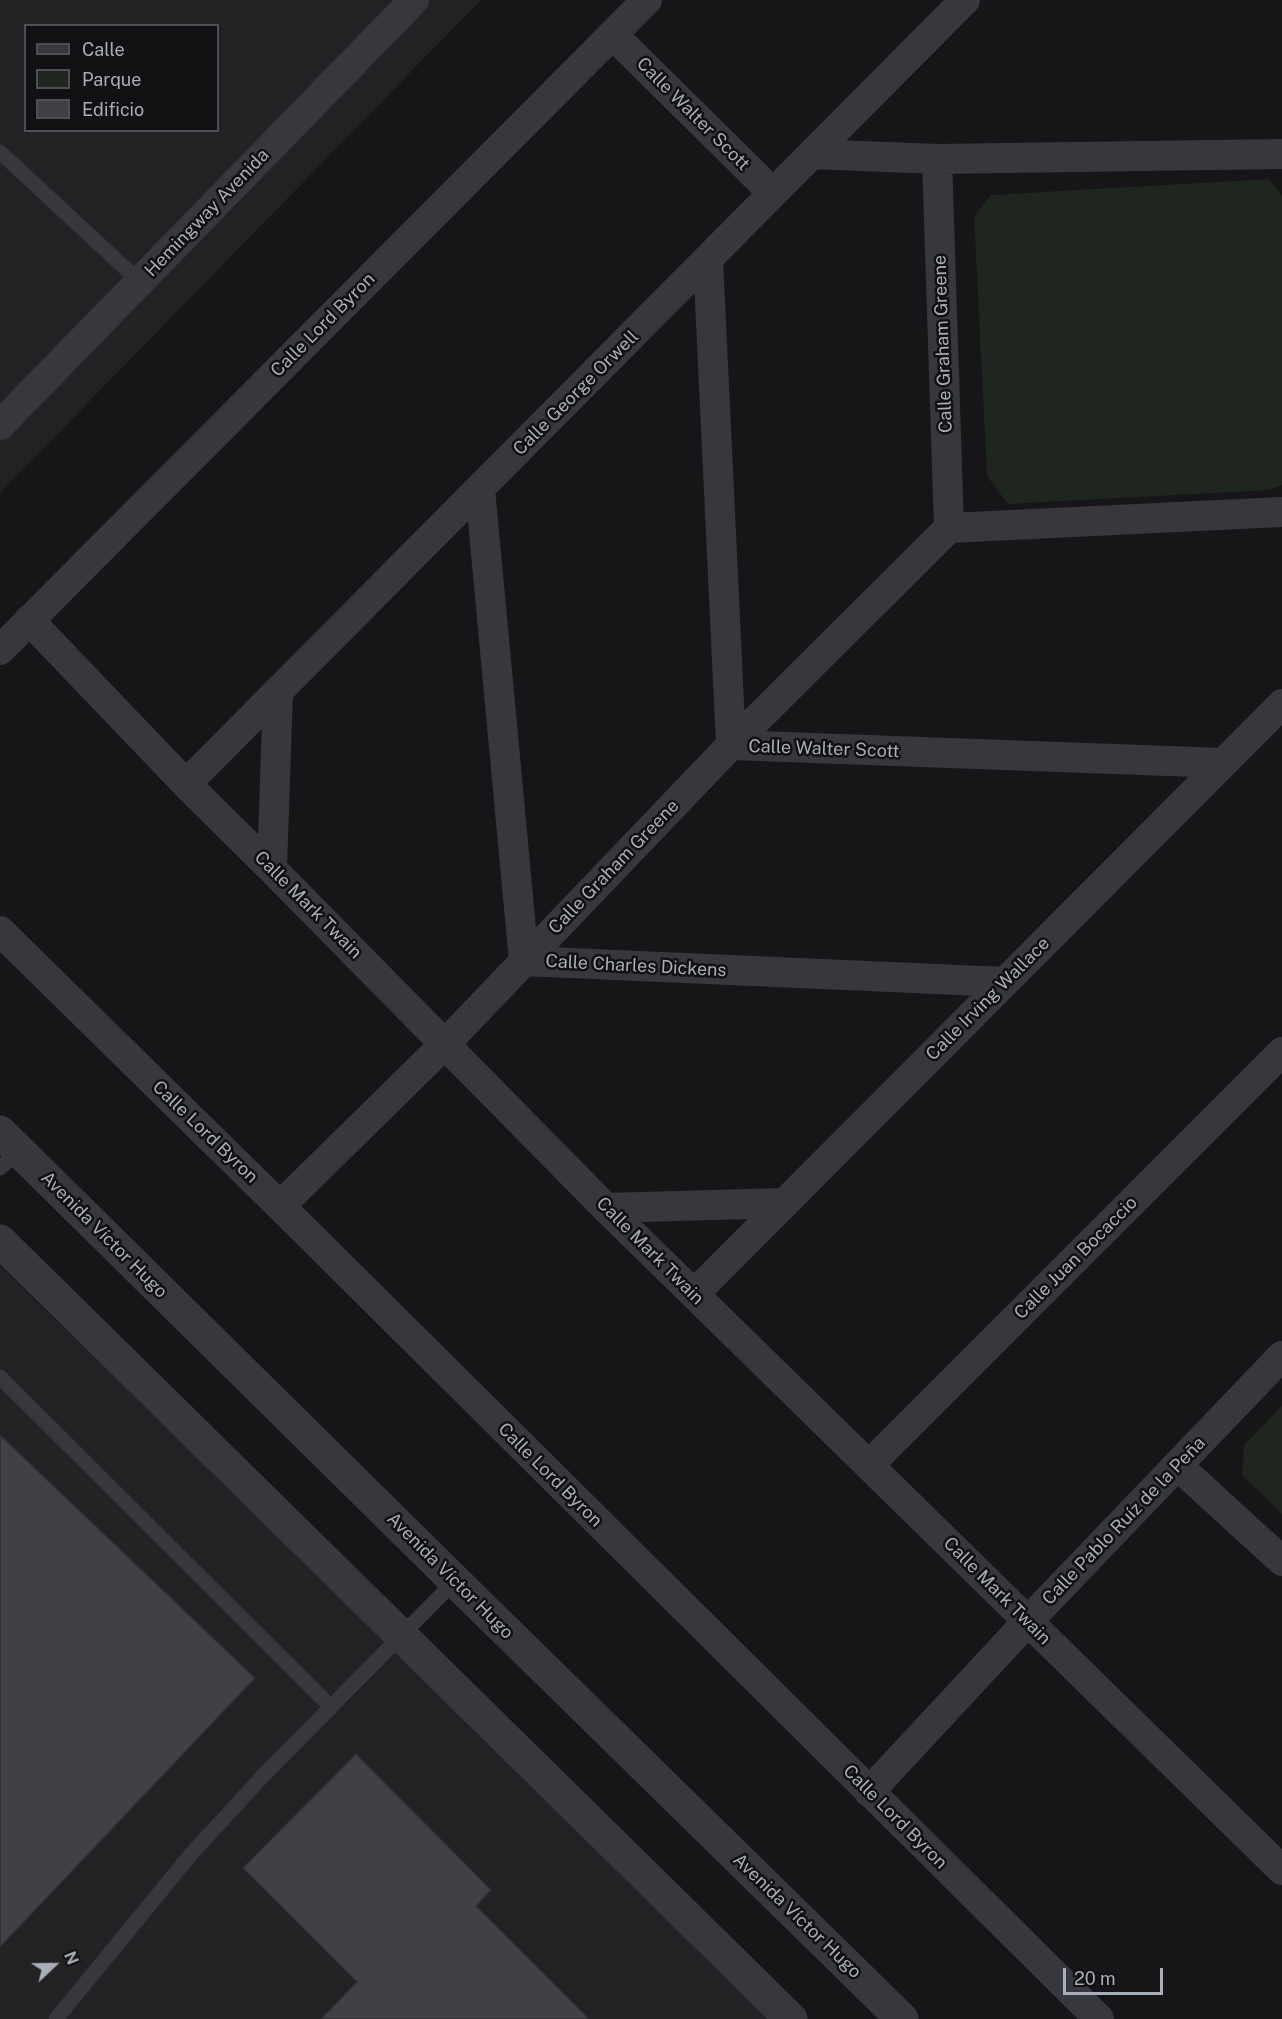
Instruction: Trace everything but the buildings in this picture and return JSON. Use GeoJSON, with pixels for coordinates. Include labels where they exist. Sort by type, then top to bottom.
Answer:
{"type":"FeatureCollection","features":[{"type":"Feature","properties":{"kind":"street","name":"Hemingway Avenida"},"geometry":{"type":"LineString","coordinates":[[0,425],[414,0]]}},
{"type":"Feature","properties":{"kind":"street","name":"Calle Lord Byron"},"geometry":{"type":"LineString","coordinates":[[0,650],[647,0]]}},
{"type":"Feature","properties":{"kind":"street","name":"Calle George Orwell"},"geometry":{"type":"LineString","coordinates":[[186,784],[965,0]]}},
{"type":"Feature","properties":{"kind":"street","name":"Calle Walter Scott"},"geometry":{"type":"LineString","coordinates":[[613,35],[772,193]]}},
{"type":"Feature","properties":{"kind":"street"},"geometry":{"type":"LineString","coordinates":[[812,154],[937,159],[1282,154]]}},
{"type":"Feature","properties":{"kind":"street","name":"Calle Graham Greene"},"geometry":{"type":"LineString","coordinates":[[280,1206],[445,1044],[731,745],[949,528],[937,159]]}},
{"type":"Feature","properties":{"kind":"street","name":"Calle Walter Scott"},"geometry":{"type":"LineString","coordinates":[[708,259],[731,745],[1223,763]]}},
{"type":"Feature","properties":{"kind":"street","name":"Calle Charles Dickens"},"geometry":{"type":"LineString","coordinates":[[480,489],[524,961],[1005,982]]}},
{"type":"Feature","properties":{"kind":"street"},"geometry":{"type":"LineString","coordinates":[[949,528],[1282,512]]}},
{"type":"Feature","properties":{"kind":"street","name":"Calle Mark Twain"},"geometry":{"type":"LineString","coordinates":[[29,620],[186,784],[606,1208],[1282,1870]]}},
{"type":"Feature","properties":{"kind":"street"},"geometry":{"type":"LineString","coordinates":[[272,869],[278,692]]}},
{"type":"Feature","properties":{"kind":"street","name":"Calle Irving Wallace"},"geometry":{"type":"LineString","coordinates":[[694,1294],[1223,763],[1279,713]]}},
{"type":"Feature","properties":{"kind":"street","name":"Calle Lord Byron"},"geometry":{"type":"LineString","coordinates":[[0,931],[1099,2019]]}},
{"type":"Feature","properties":{"kind":"street","name":"Calle Juan Bocaccio"},"geometry":{"type":"LineString","coordinates":[[869,1465],[1282,1052]]}},
{"type":"Feature","properties":{"kind":"street","name":"Avenida Víctor Hugo"},"geometry":{"type":"LineString","coordinates":[[6,1150],[455,1581],[902,2019]]}},
{"type":"Feature","properties":{"kind":"street"},"geometry":{"type":"LineString","coordinates":[[606,1208],[784,1203]]}},
{"type":"Feature","properties":{"kind":"street"},"geometry":{"type":"LineString","coordinates":[[0,1241],[791,2019]]}},
{"type":"Feature","properties":{"kind":"street","name":"Calle Pablo Ruíz de la Peña"},"geometry":{"type":"LineString","coordinates":[[869,1792],[1028,1621],[1282,1356]]}},
{"type":"Feature","properties":{"kind":"street"},"geometry":{"type":"LineString","coordinates":[[1178,1465],[1282,1562]]}},
{"type":"Feature","properties":{"kind":"lane"},"geometry":{"type":"LineString","coordinates":[[0,152],[140,282]]}},
{"type":"Feature","properties":{"kind":"lane"},"geometry":{"type":"LineString","coordinates":[[0,1377],[331,1707]]}},
{"type":"Feature","properties":{"kind":"lane"},"geometry":{"type":"LineString","coordinates":[[56,2019],[192,1853],[262,1777],[455,1581]]}},
{"type":"Feature","properties":{"kind":"shaded area"},"geometry":{"type":"Polygon","coordinates":[[[0,0],[481,0],[0,493],[0,0]]]}},
{"type":"Feature","properties":{"kind":"shaded area"},"geometry":{"type":"Polygon","coordinates":[[[0,1266],[776,2019],[0,2019],[0,1266]]]}},
{"type":"Feature","properties":{"kind":"green space"},"geometry":{"type":"Polygon","coordinates":[[[1269,179],[1282,195],[1282,485],[1269,490],[1008,504],[987,476],[974,216],[991,195],[1269,179]]]}},
{"type":"Feature","properties":{"kind":"green space"},"geometry":{"type":"Polygon","coordinates":[[[1282,1406],[1282,1514],[1242,1475],[1244,1445],[1282,1406]]]}}]}
